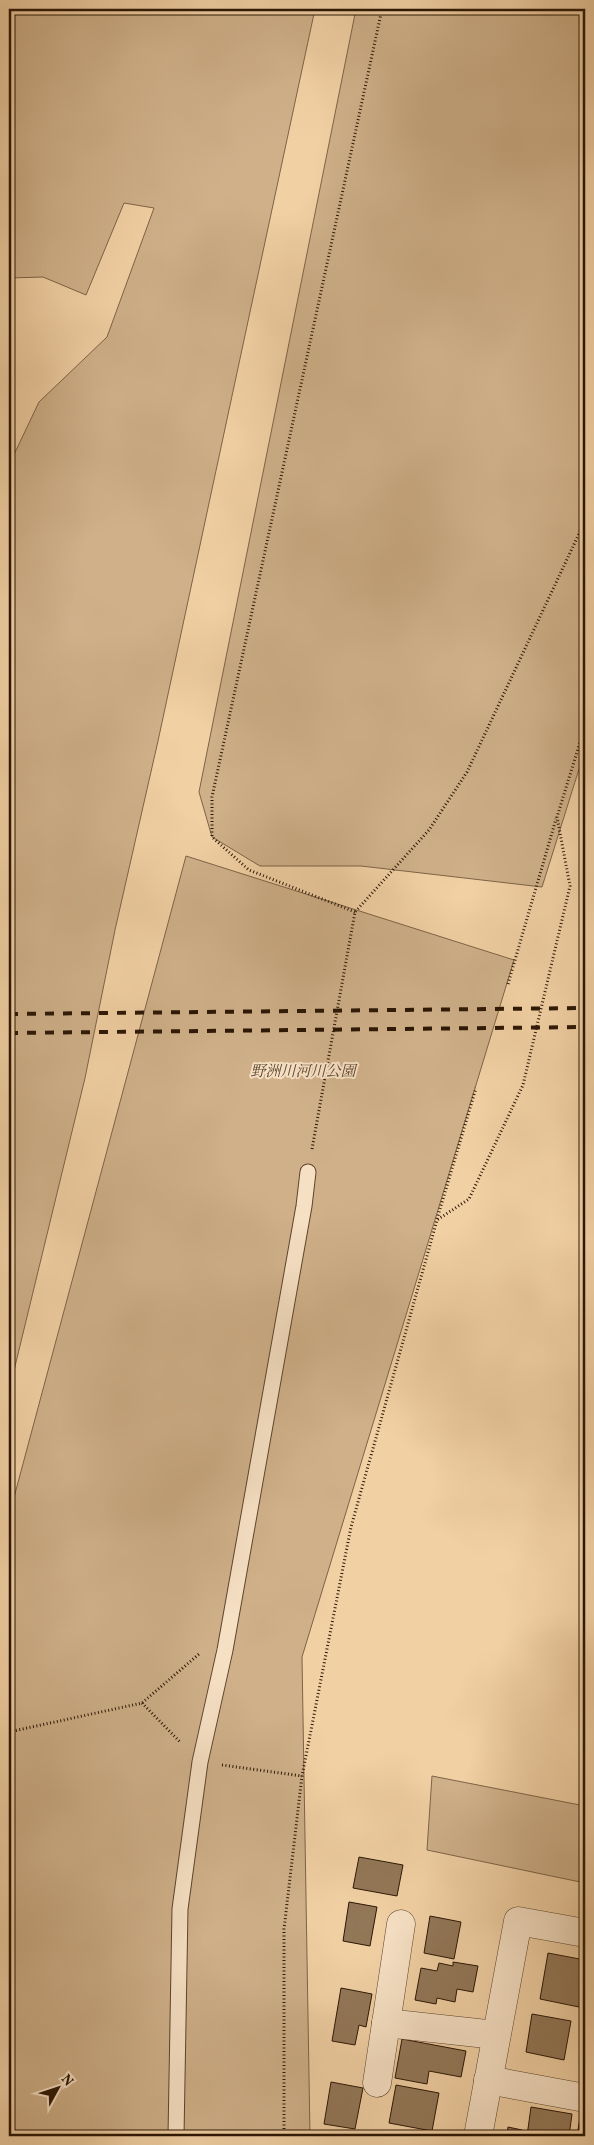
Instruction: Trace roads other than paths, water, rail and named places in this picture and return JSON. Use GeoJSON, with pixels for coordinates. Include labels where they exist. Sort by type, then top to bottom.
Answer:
{"type":"FeatureCollection","features":[{"type":"Feature","properties":{"kind":"street"},"geometry":{"type":"LineString","coordinates":[[478,2136],[518,1921],[585,1933]]}},
{"type":"Feature","properties":{"kind":"street"},"geometry":{"type":"LineString","coordinates":[[376,2083],[401,1924]]}},
{"type":"Feature","properties":{"kind":"street"},"geometry":{"type":"LineString","coordinates":[[386,2024],[496,2035]]}},
{"type":"Feature","properties":{"kind":"street"},"geometry":{"type":"LineString","coordinates":[[488,2080],[585,2098]]}},
{"type":"Feature","properties":{"kind":"lane"},"geometry":{"type":"LineString","coordinates":[[176,2136],[180,1909],[200,1762],[225,1650],[304,1206],[308,1172]]}},
{"type":"Feature","properties":{"kind":"railway"},"geometry":{"type":"LineString","coordinates":[[9,1014],[585,1008]]}},
{"type":"Feature","properties":{"kind":"railway"},"geometry":{"type":"LineString","coordinates":[[9,1033],[585,1027]]}},
{"type":"Feature","properties":{"kind":"park label","name":"野洲川河川公園"},"geometry":{"type":"Point","coordinates":[303,1072]}}]}
